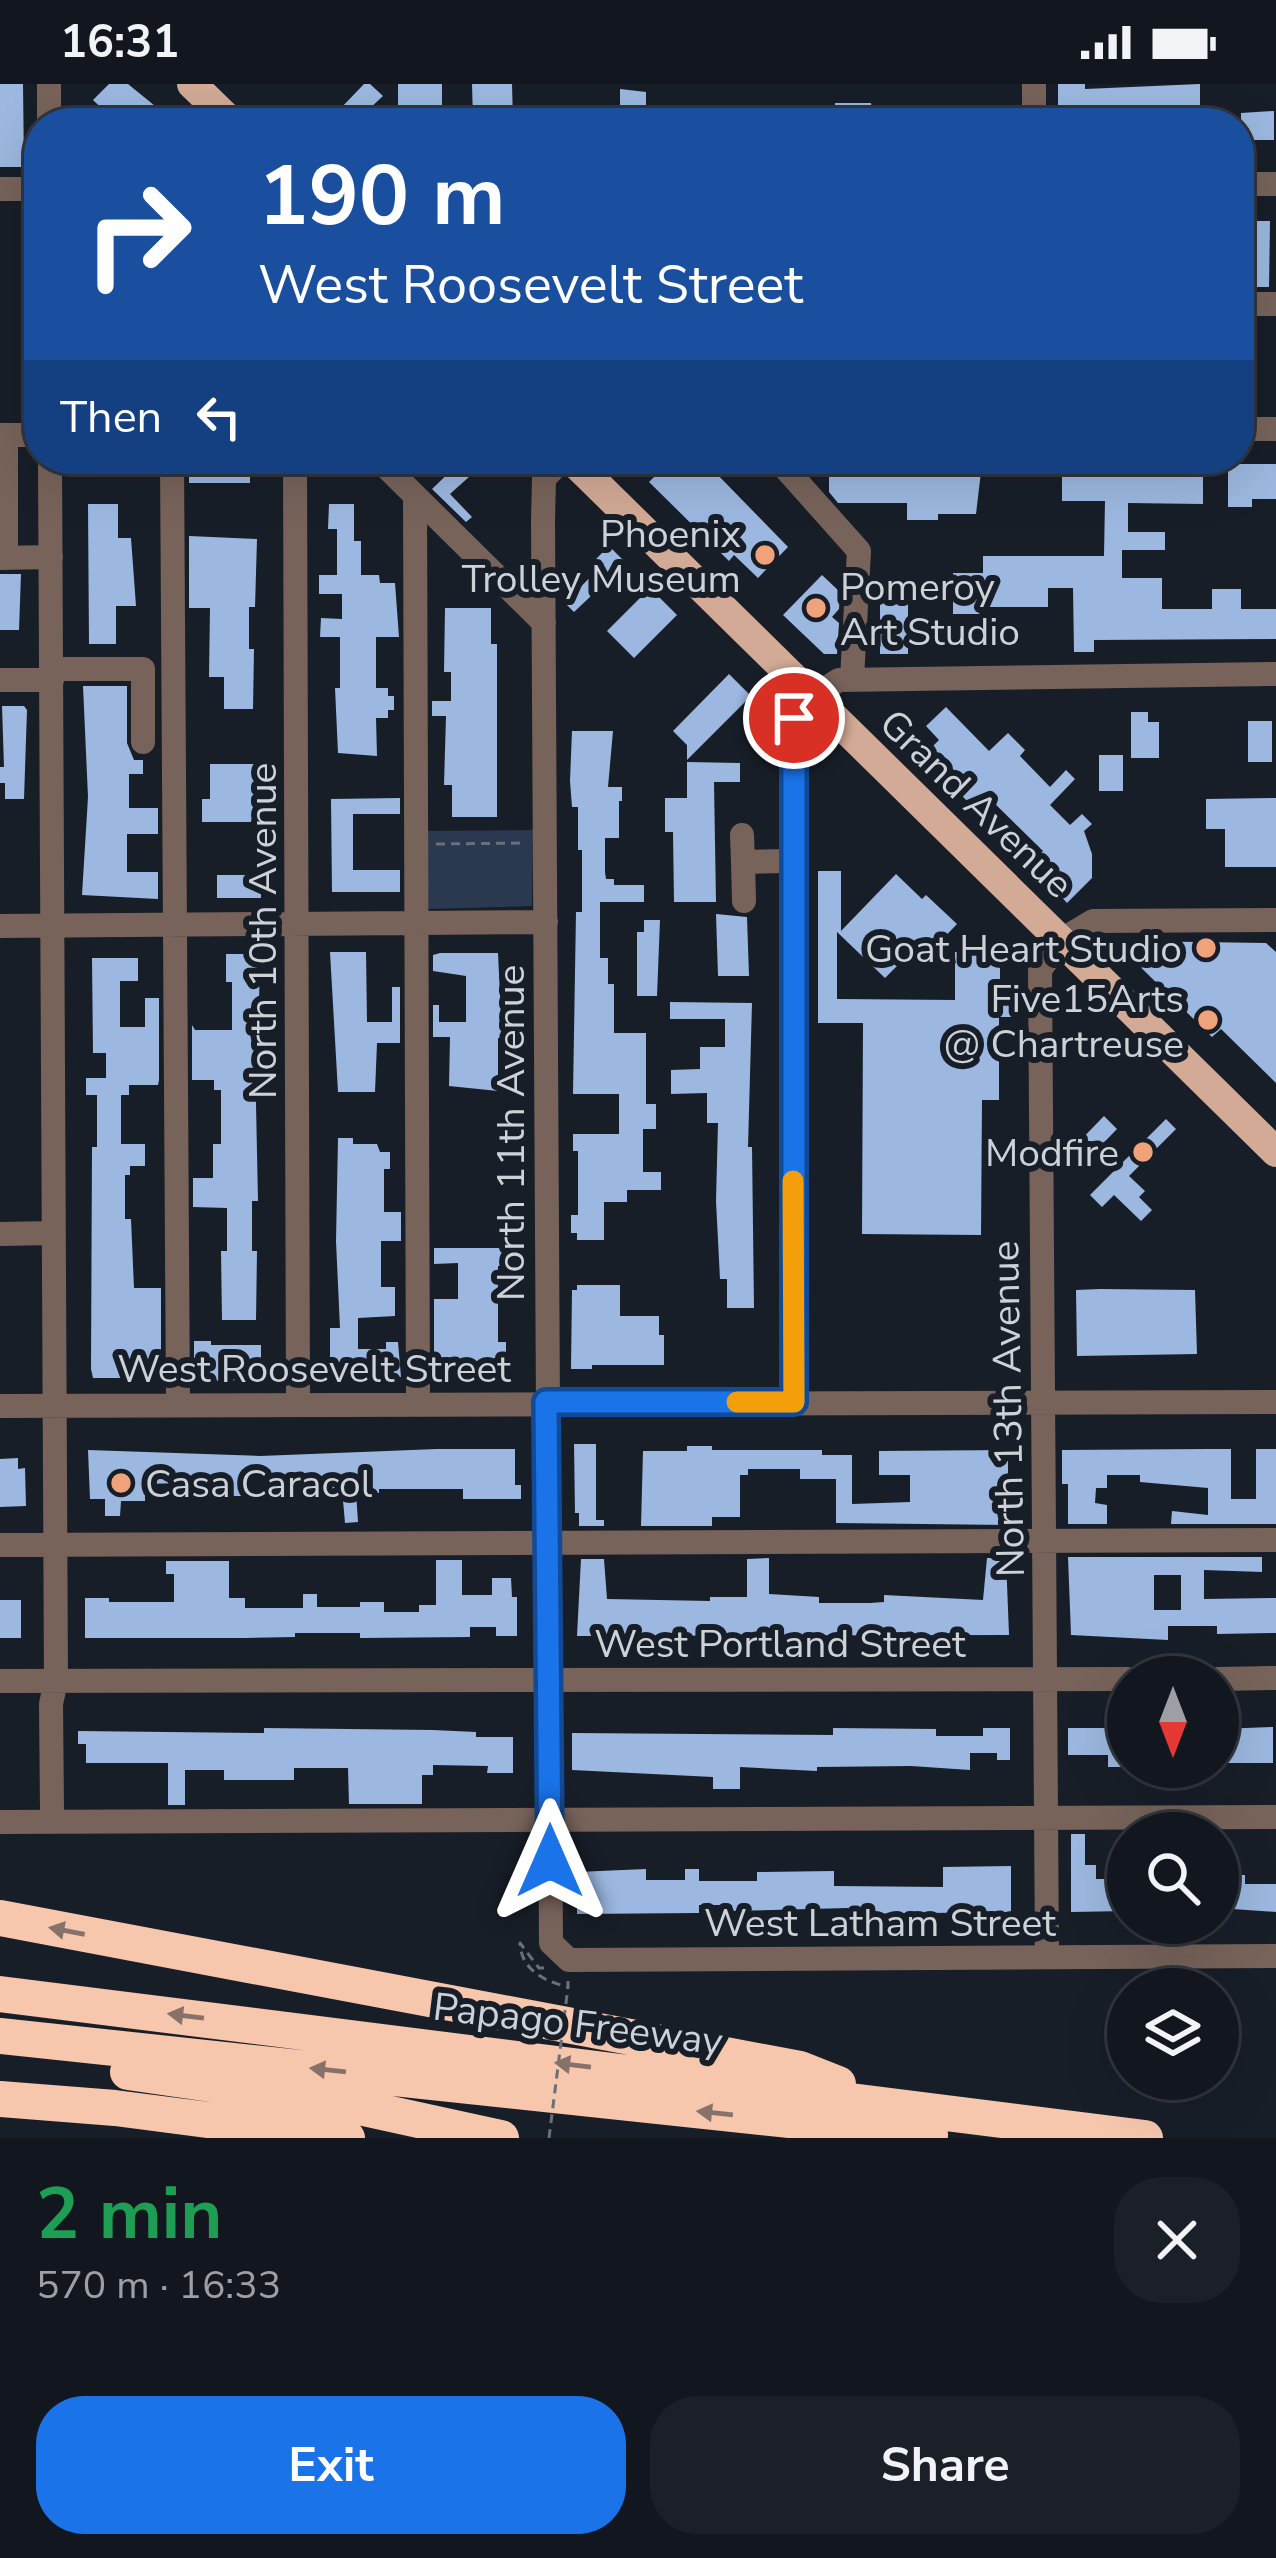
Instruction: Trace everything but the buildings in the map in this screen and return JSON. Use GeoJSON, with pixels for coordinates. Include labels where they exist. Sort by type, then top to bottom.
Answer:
{"type":"FeatureCollection","features":[{"type":"Feature","properties":{"kind":"highway"},"geometry":{"type":"LineString","coordinates":[[0,1918],[800,2069],[898,2107]]}},
{"type":"Feature","properties":{"kind":"highway","name":"Papago Freeway"},"geometry":{"type":"LineString","coordinates":[[0,1994],[1145,2138]]}},
{"type":"Feature","properties":{"kind":"highway"},"geometry":{"type":"LineString","coordinates":[[0,2036],[957,2138]]}},
{"type":"Feature","properties":{"kind":"highway"},"geometry":{"type":"LineString","coordinates":[[0,2056],[336,2102],[501,2138]]}},
{"type":"Feature","properties":{"kind":"highway"},"geometry":{"type":"LineString","coordinates":[[0,2099],[115,2108],[347,2138]]}},
{"type":"Feature","properties":{"kind":"main road"},"geometry":{"type":"LineString","coordinates":[[192,84],[217,108]]}},
{"type":"Feature","properties":{"kind":"main road","name":"Grand Avenue"},"geometry":{"type":"LineString","coordinates":[[586,474],[1276,1152]]}},
{"type":"Feature","properties":{"kind":"street"},"geometry":{"type":"LineString","coordinates":[[0,544],[6,544],[3,435]]}},
{"type":"Feature","properties":{"kind":"street"},"geometry":{"type":"LineString","coordinates":[[50,474],[56,1681],[62,1707],[58,1808]]}},
{"type":"Feature","properties":{"kind":"street"},"geometry":{"type":"LineString","coordinates":[[172,474],[178,1405]]}},
{"type":"Feature","properties":{"kind":"street","name":"North 10th Avenue"},"geometry":{"type":"LineString","coordinates":[[295,474],[298,1403]]}},
{"type":"Feature","properties":{"kind":"street"},"geometry":{"type":"LineString","coordinates":[[393,474],[544,623]]}},
{"type":"Feature","properties":{"kind":"street","name":"North 11th Avenue"},"geometry":{"type":"LineString","coordinates":[[548,474],[544,479],[546,1402],[551,1943],[558,1965]]}},
{"type":"Feature","properties":{"kind":"street"},"geometry":{"type":"LineString","coordinates":[[790,474],[859,551],[852,679]]}},
{"type":"Feature","properties":{"kind":"street"},"geometry":{"type":"LineString","coordinates":[[415,497],[418,1403]]}},
{"type":"Feature","properties":{"kind":"street"},"geometry":{"type":"LineString","coordinates":[[0,558],[51,557]]}},
{"type":"Feature","properties":{"kind":"street"},"geometry":{"type":"LineString","coordinates":[[0,680],[143,669],[143,742]]}},
{"type":"Feature","properties":{"kind":"street"},"geometry":{"type":"LineString","coordinates":[[794,1402],[794,718],[812,696],[832,683],[852,679],[1276,674]]}},
{"type":"Feature","properties":{"kind":"street"},"geometry":{"type":"LineString","coordinates":[[742,835],[744,901]]}},
{"type":"Feature","properties":{"kind":"street"},"geometry":{"type":"LineString","coordinates":[[743,862],[792,861]]}},
{"type":"Feature","properties":{"kind":"street"},"geometry":{"type":"LineString","coordinates":[[1061,940],[1093,921],[1276,920]]}},
{"type":"Feature","properties":{"kind":"street"},"geometry":{"type":"LineString","coordinates":[[0,926],[546,922]]}},
{"type":"Feature","properties":{"kind":"street","name":"North 13th Avenue"},"geometry":{"type":"LineString","coordinates":[[1047,1956],[1040,970],[1061,940]]}},
{"type":"Feature","properties":{"kind":"street"},"geometry":{"type":"LineString","coordinates":[[0,1234],[53,1233]]}},
{"type":"Feature","properties":{"kind":"street","name":"West Roosevelt Street"},"geometry":{"type":"LineString","coordinates":[[0,1406],[1276,1402]]}},
{"type":"Feature","properties":{"kind":"street"},"geometry":{"type":"LineString","coordinates":[[3,1534],[55,1545],[1276,1540]]}},
{"type":"Feature","properties":{"kind":"street"},"geometry":{"type":"LineString","coordinates":[[1239,1678],[1276,1678]]}},
{"type":"Feature","properties":{"kind":"street","name":"West Portland Street"},"geometry":{"type":"LineString","coordinates":[[0,1681],[1107,1679]]}},
{"type":"Feature","properties":{"kind":"street"},"geometry":{"type":"LineString","coordinates":[[0,1822],[1276,1817]]}},
{"type":"Feature","properties":{"kind":"street","name":"West Latham Street"},"geometry":{"type":"LineString","coordinates":[[558,1965],[569,1960],[1276,1956]]}},
{"type":"Feature","properties":{"kind":"path"},"geometry":{"type":"LineString","coordinates":[[435,844],[524,843]]}},
{"type":"Feature","properties":{"kind":"path"},"geometry":{"type":"LineString","coordinates":[[549,2138],[568,1987],[558,1965],[539,1968],[524,1944],[518,1945],[529,1968],[541,1978],[568,1987]]}},
{"type":"Feature","properties":{"kind":"shaded area"},"geometry":{"type":"Polygon","coordinates":[[[533,830],[532,906],[427,909],[427,831],[533,830]]]}},
{"type":"Feature","properties":{"kind":"slow traffic"},"geometry":{"type":"LineString","coordinates":[[737,1402],[794,1402],[793,1181]]}},
{"type":"Feature","properties":{"kind":"place","name":"Phoenix Trolley Museum"},"geometry":{"type":"Point","coordinates":[765,555]}},
{"type":"Feature","properties":{"kind":"place","name":"Pomeroy Art Studio"},"geometry":{"type":"Point","coordinates":[816,608]}},
{"type":"Feature","properties":{"kind":"place","name":"Goat Heart Studio"},"geometry":{"type":"Point","coordinates":[1206,948]}},
{"type":"Feature","properties":{"kind":"place","name":"Five15Arts @ Chartreuse"},"geometry":{"type":"Point","coordinates":[1208,1020]}},
{"type":"Feature","properties":{"kind":"place","name":"Modfire"},"geometry":{"type":"Point","coordinates":[1143,1152]}},
{"type":"Feature","properties":{"kind":"place","name":"Casa Caracol"},"geometry":{"type":"Point","coordinates":[121,1483]}},
{"type":"Feature","properties":{"kind":"route"},"geometry":{"type":"LineString","coordinates":[[550,1861],[546,1402],[794,1402],[794,718]]}}]}
